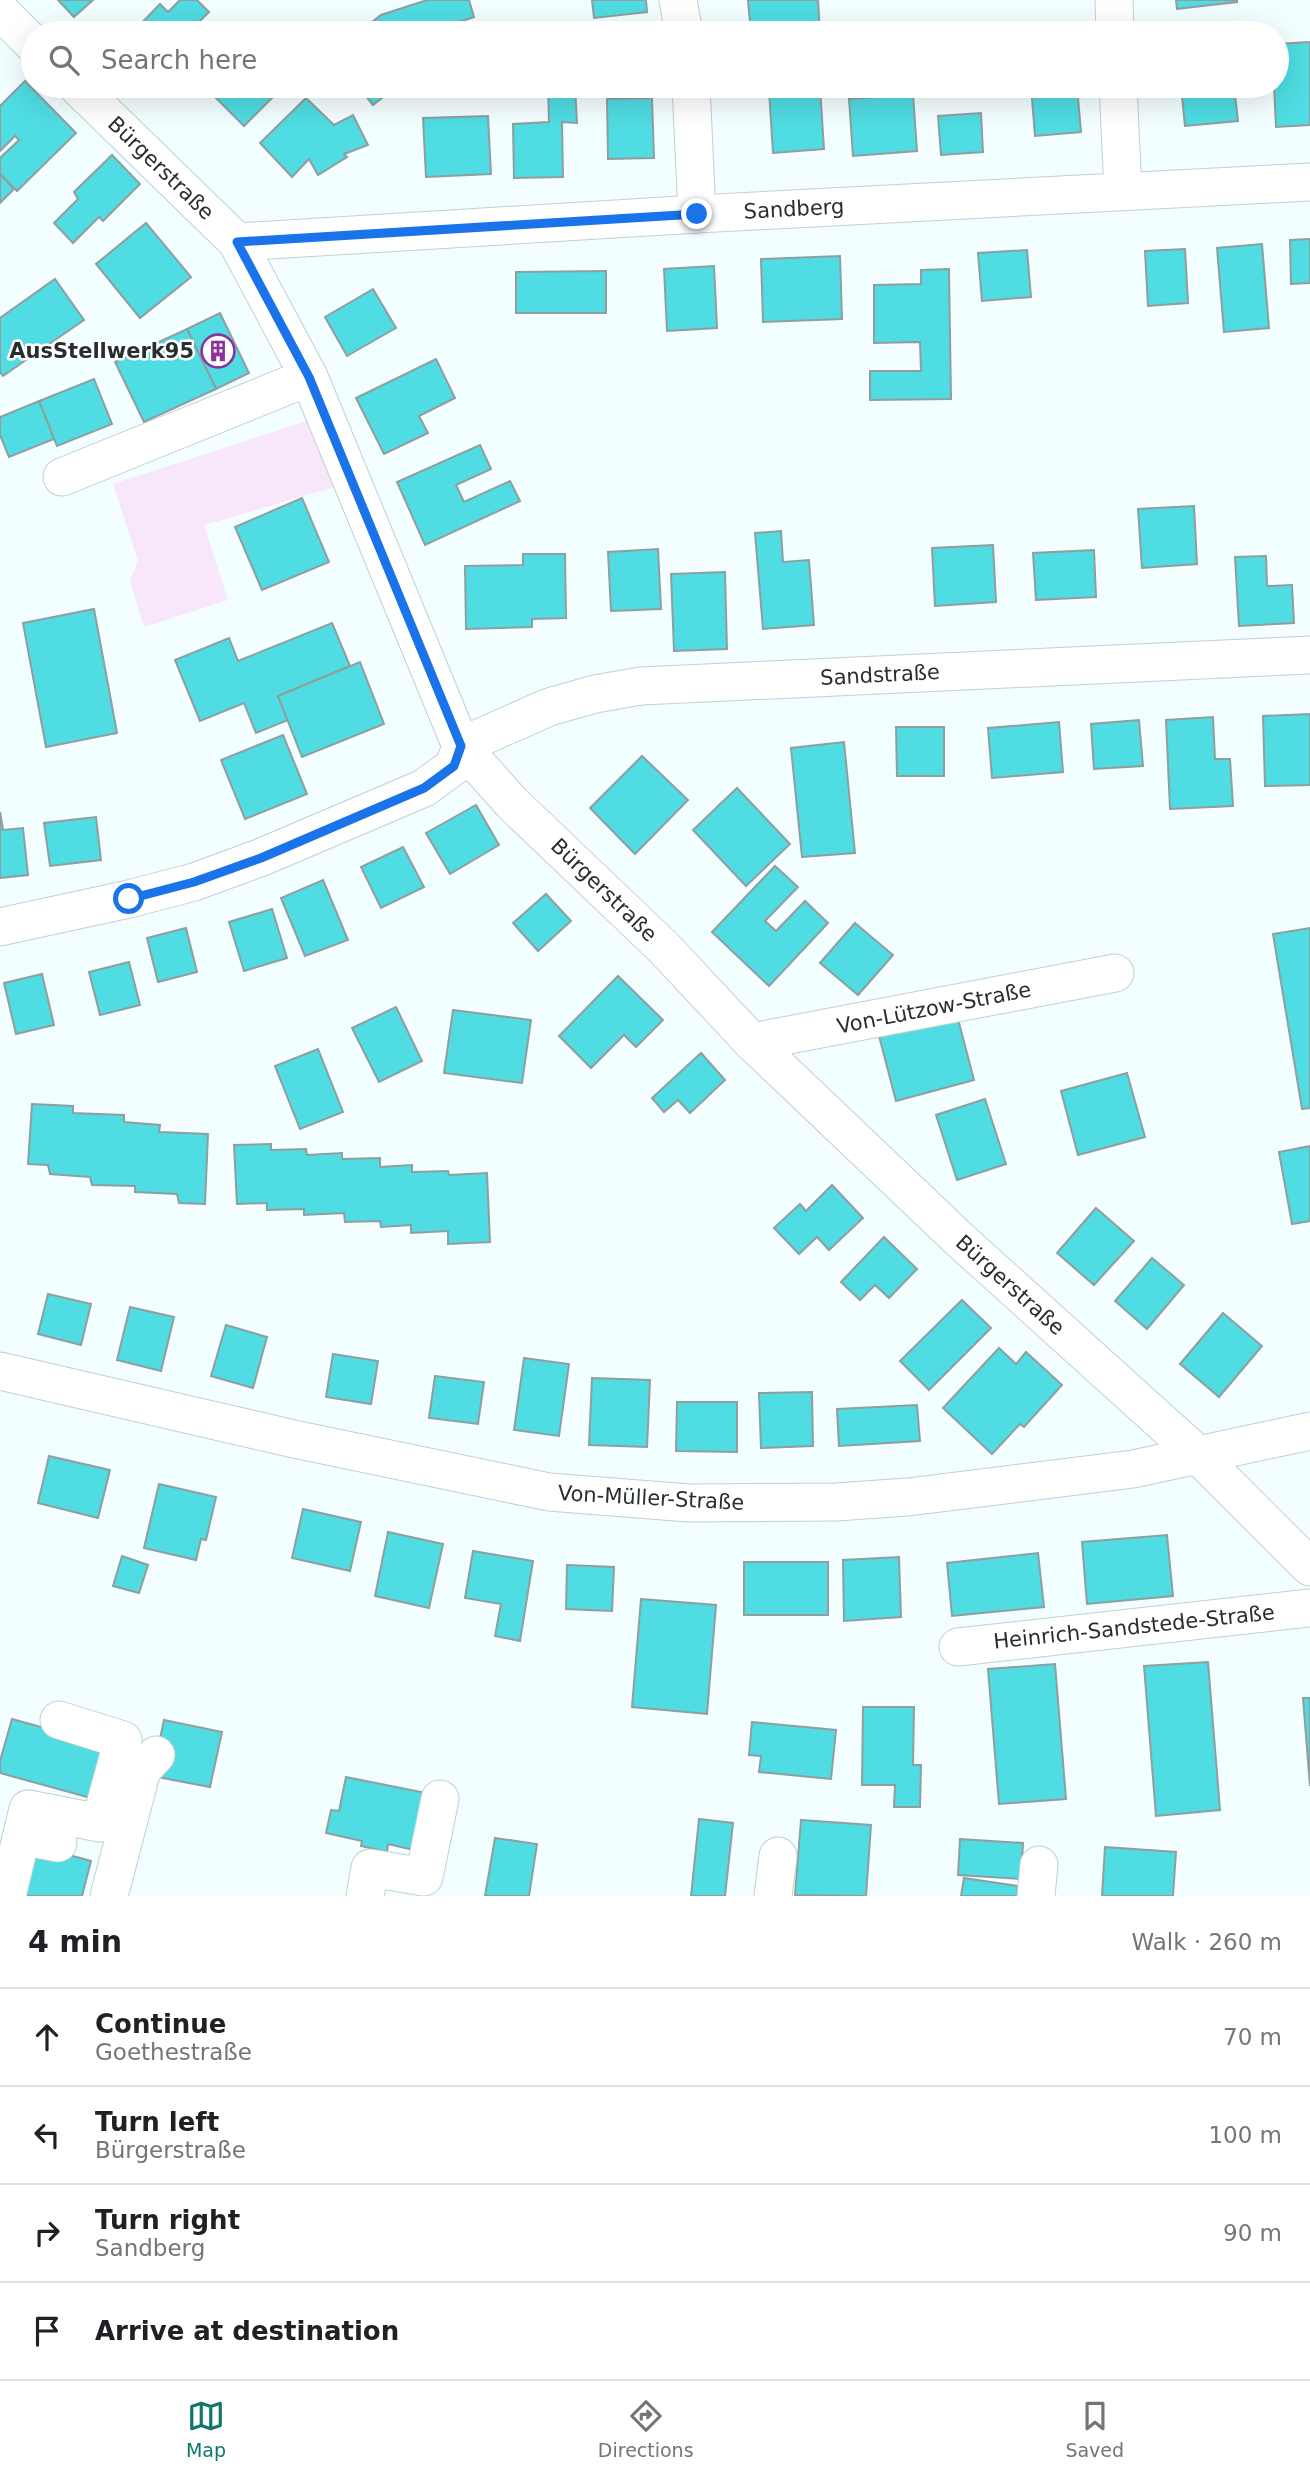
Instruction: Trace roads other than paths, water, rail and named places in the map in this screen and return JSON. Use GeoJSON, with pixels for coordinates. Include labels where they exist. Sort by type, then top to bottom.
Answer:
{"type":"FeatureCollection","features":[{"type":"Feature","properties":{"kind":"street"},"geometry":{"type":"LineString","coordinates":[[678,0],[682,21]]}},
{"type":"Feature","properties":{"kind":"street"},"geometry":{"type":"LineString","coordinates":[[1114,0],[1115,21]]}},
{"type":"Feature","properties":{"kind":"street"},"geometry":{"type":"LineString","coordinates":[[0,11],[21,32]]}},
{"type":"Feature","properties":{"kind":"street","name":"Bürgerstraße"},"geometry":{"type":"LineString","coordinates":[[89,98],[237,242],[309,377],[461,746],[512,803],[663,947],[752,1042],[959,1239],[1197,1454],[1310,1567]]}},
{"type":"Feature","properties":{"kind":"street"},"geometry":{"type":"LineString","coordinates":[[692,98],[697,214]]}},
{"type":"Feature","properties":{"kind":"street"},"geometry":{"type":"LineString","coordinates":[[1119,98],[1123,191]]}},
{"type":"Feature","properties":{"kind":"street","name":"Sandberg"},"geometry":{"type":"LineString","coordinates":[[237,242],[697,214],[1310,182]]}},
{"type":"Feature","properties":{"kind":"street"},"geometry":{"type":"LineString","coordinates":[[62,478],[309,377]]}},
{"type":"Feature","properties":{"kind":"street","name":"Sandstraße"},"geometry":{"type":"LineString","coordinates":[[461,746],[549,707],[595,694],[641,686],[1310,655]]}},
{"type":"Feature","properties":{"kind":"street"},"geometry":{"type":"LineString","coordinates":[[0,927],[194,882],[261,858],[424,788],[454,766],[461,746]]}},
{"type":"Feature","properties":{"kind":"street","name":"Von-Lützow-Straße"},"geometry":{"type":"LineString","coordinates":[[752,1042],[1115,973]]}},
{"type":"Feature","properties":{"kind":"street","name":"Von-Müller-Straße"},"geometry":{"type":"LineString","coordinates":[[0,1371],[281,1436],[549,1492],[689,1503],[761,1504],[908,1497],[1133,1469],[1310,1431]]}},
{"type":"Feature","properties":{"kind":"street","name":"Heinrich-Sandstede-Straße"},"geometry":{"type":"LineString","coordinates":[[958,1647],[1310,1608]]}},
{"type":"Feature","properties":{"kind":"street"},"geometry":{"type":"LineString","coordinates":[[7,1896],[29,1809],[100,1824],[123,1740],[59,1720]]}},
{"type":"Feature","properties":{"kind":"street"},"geometry":{"type":"LineString","coordinates":[[109,1896],[142,1769],[156,1755]]}},
{"type":"Feature","properties":{"kind":"street"},"geometry":{"type":"LineString","coordinates":[[365,1896],[370,1868],[424,1877],[440,1800]]}},
{"type":"Feature","properties":{"kind":"street"},"geometry":{"type":"LineString","coordinates":[[22,1836],[58,1843]]}},
{"type":"Feature","properties":{"kind":"street"},"geometry":{"type":"LineString","coordinates":[[773,1896],[778,1856]]}},
{"type":"Feature","properties":{"kind":"place","name":"AusStellwerk95"},"geometry":{"type":"Point","coordinates":[218,351]}}]}
